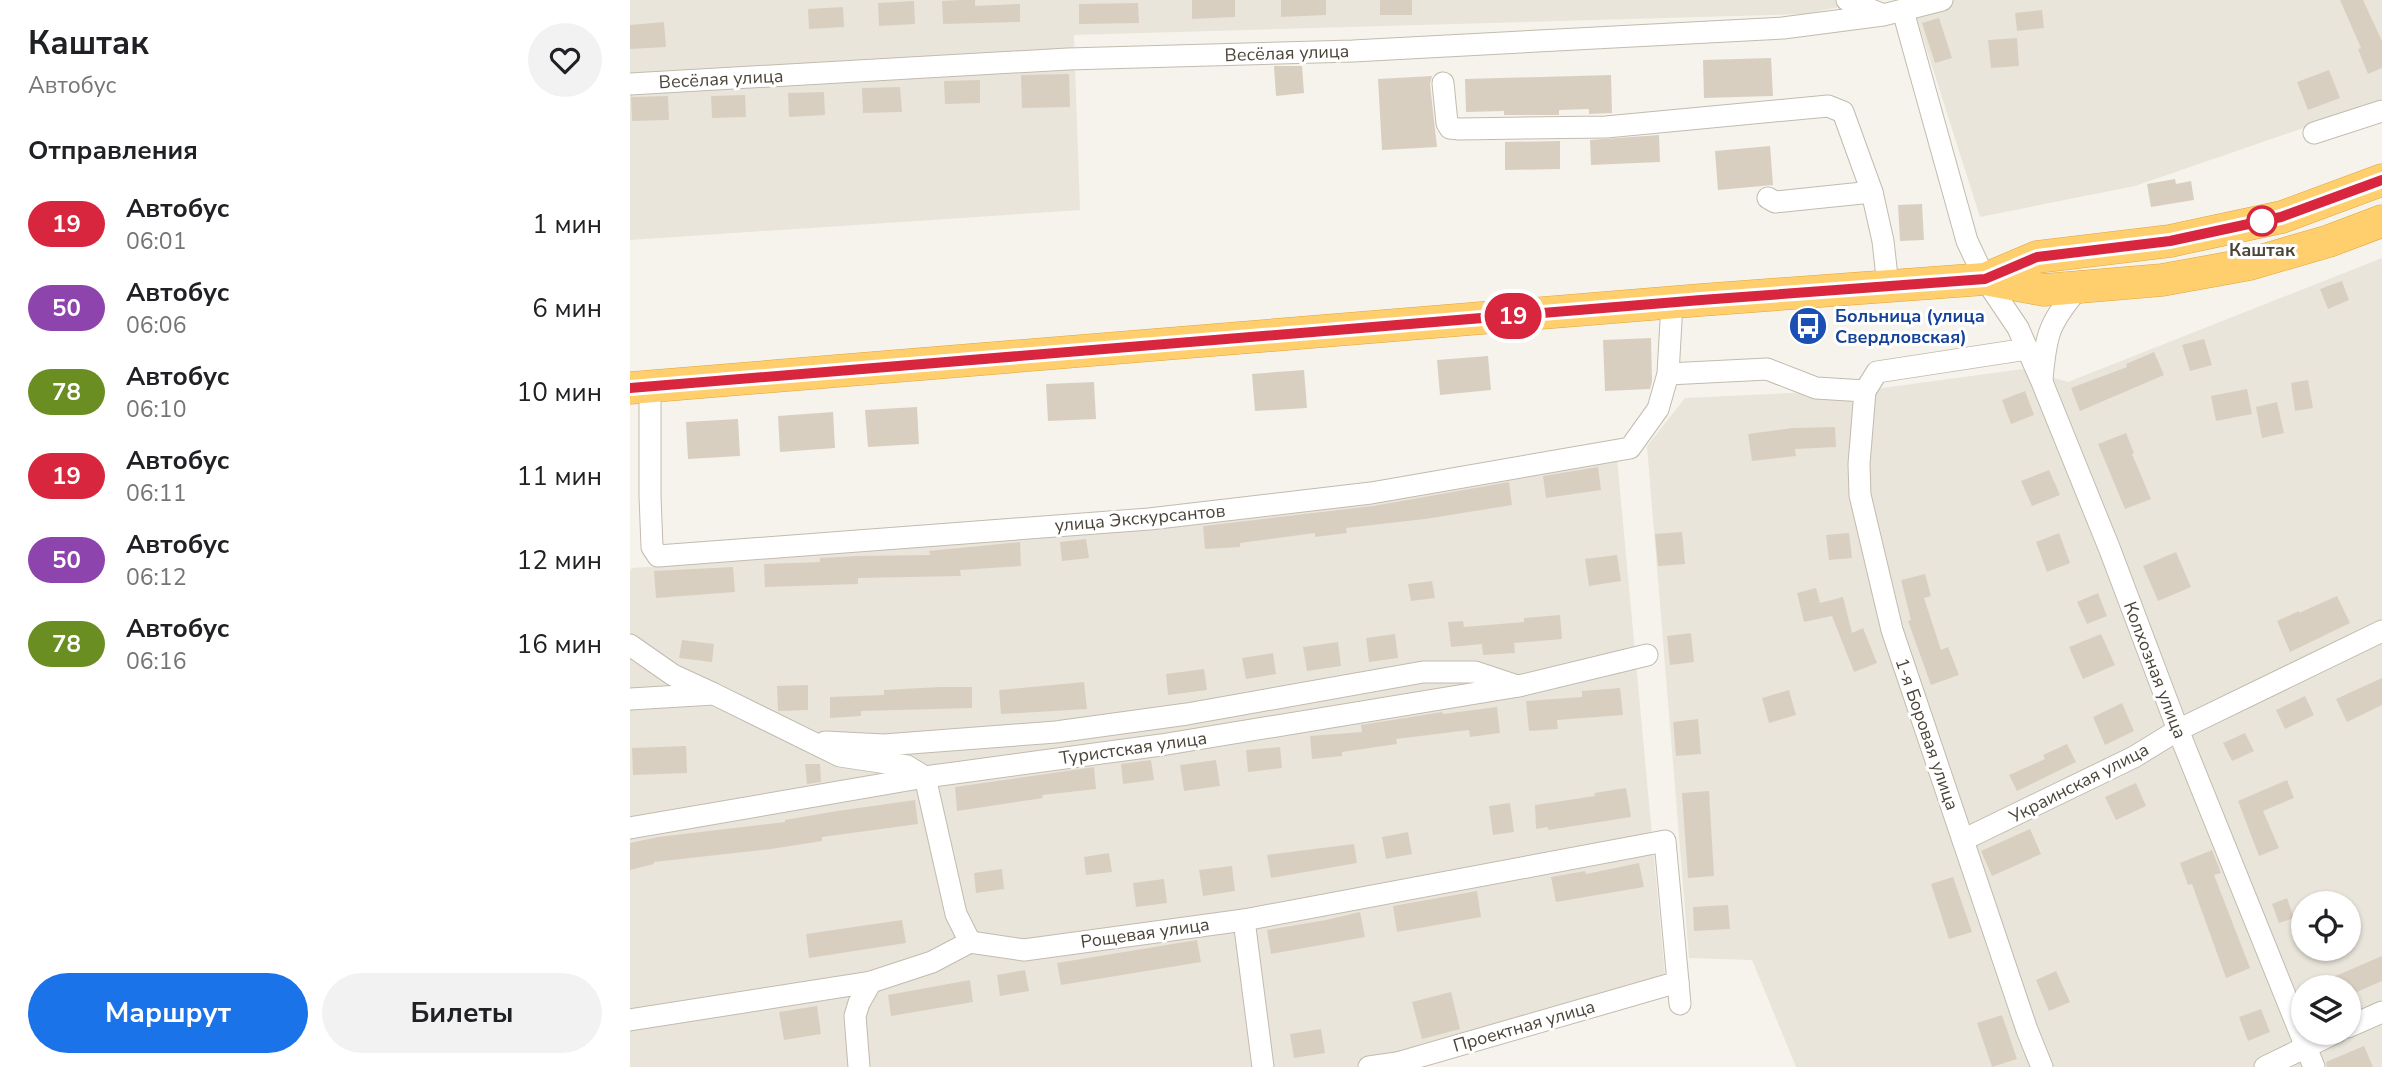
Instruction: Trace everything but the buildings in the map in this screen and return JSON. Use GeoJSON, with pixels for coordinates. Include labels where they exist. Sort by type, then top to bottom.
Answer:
{"type":"FeatureCollection","features":[{"type":"Feature","properties":{"kind":"highway"},"geometry":{"type":"LineString","coordinates":[[1985,279],[2037,257],[2170,241],[2281,217],[2382,180]]}},
{"type":"Feature","properties":{"kind":"highway"},"geometry":{"type":"LineString","coordinates":[[640,387],[1985,279],[2044,290],[2162,280],[2250,264],[2329,241],[2382,221]]}},
{"type":"Feature","properties":{"kind":"street"},"geometry":{"type":"LineString","coordinates":[[1847,0],[1893,13]]}},
{"type":"Feature","properties":{"kind":"street","name":"Весёлая улица"},"geometry":{"type":"LineString","coordinates":[[630,84],[1068,60],[1353,51],[1769,29],[1893,13],[1942,0]]}},
{"type":"Feature","properties":{"kind":"street","name":"Колхозная улица"},"geometry":{"type":"LineString","coordinates":[[1893,13],[1966,242],[1985,279],[2018,328],[2042,382],[2310,1057]]}},
{"type":"Feature","properties":{"kind":"street"},"geometry":{"type":"LineString","coordinates":[[1443,83],[1447,123],[1450,128],[1459,129],[1606,127],[1828,106],[1843,112],[1872,192],[1883,241],[1888,286]]}},
{"type":"Feature","properties":{"kind":"street"},"geometry":{"type":"LineString","coordinates":[[2314,133],[2382,111]]}},
{"type":"Feature","properties":{"kind":"street"},"geometry":{"type":"LineString","coordinates":[[1768,198],[1775,202],[1872,192]]}},
{"type":"Feature","properties":{"kind":"street"},"geometry":{"type":"LineString","coordinates":[[2042,382],[2048,331],[2079,287]]}},
{"type":"Feature","properties":{"kind":"street"},"geometry":{"type":"LineString","coordinates":[[1672,303],[1668,374],[1767,369],[1816,388],[1865,391],[1877,372],[2027,349]]}},
{"type":"Feature","properties":{"kind":"street","name":"улица Экскурсантов"},"geometry":{"type":"LineString","coordinates":[[640,387],[652,547],[658,556],[1149,519],[1371,494],[1630,448],[1658,409],[1668,374]]}},
{"type":"Feature","properties":{"kind":"street","name":"1-я Боровая улица"},"geometry":{"type":"LineString","coordinates":[[1865,391],[1859,464],[1860,495],[1892,629],[2042,1067]]}},
{"type":"Feature","properties":{"kind":"street","name":"Украинская улица"},"geometry":{"type":"LineString","coordinates":[[1963,840],[2134,757],[2178,730],[2382,631]]}},
{"type":"Feature","properties":{"kind":"street"},"geometry":{"type":"LineString","coordinates":[[630,645],[673,675],[840,756],[907,766],[925,777],[956,914],[970,942],[932,962],[871,982],[630,1020]]}},
{"type":"Feature","properties":{"kind":"street","name":"Туристская улица"},"geometry":{"type":"LineString","coordinates":[[630,828],[925,777],[1161,745],[1519,686],[1647,655]]}},
{"type":"Feature","properties":{"kind":"street"},"geometry":{"type":"LineString","coordinates":[[809,741],[884,745],[1056,732],[1187,714],[1423,672],[1475,672],[1519,686]]}},
{"type":"Feature","properties":{"kind":"street"},"geometry":{"type":"LineString","coordinates":[[630,699],[714,694]]}},
{"type":"Feature","properties":{"kind":"street","name":"Рощевая улица"},"geometry":{"type":"LineString","coordinates":[[970,942],[1024,950],[1244,920],[1665,841],[1678,982]]}},
{"type":"Feature","properties":{"kind":"street"},"geometry":{"type":"LineString","coordinates":[[1244,920],[1263,1067]]}},
{"type":"Feature","properties":{"kind":"street"},"geometry":{"type":"LineString","coordinates":[[859,1067],[855,1016],[871,982]]}},
{"type":"Feature","properties":{"kind":"street"},"geometry":{"type":"LineString","coordinates":[[1678,982],[1680,1004]]}},
{"type":"Feature","properties":{"kind":"street","name":"Проектная улица"},"geometry":{"type":"LineString","coordinates":[[1369,1067],[1397,1063],[1678,982]]}},
{"type":"Feature","properties":{"kind":"street"},"geometry":{"type":"LineString","coordinates":[[2361,1021],[2382,1012]]}},
{"type":"Feature","properties":{"kind":"street"},"geometry":{"type":"LineString","coordinates":[[2265,1067],[2310,1057],[2323,1045]]}},
{"type":"Feature","properties":{"kind":"shaded area"},"geometry":{"type":"Polygon","coordinates":[[[630,0],[1875,0],[1804,14],[1074,35],[1080,210],[630,240],[630,0]]]}},
{"type":"Feature","properties":{"kind":"shaded area"},"geometry":{"type":"Polygon","coordinates":[[[1911,0],[2382,0],[2382,101],[2135,186],[1980,217],[1911,0]]]}},
{"type":"Feature","properties":{"kind":"shaded area"},"geometry":{"type":"Polygon","coordinates":[[[2382,258],[2382,1067],[1796,1067],[1752,960],[1689,958],[1647,446],[1685,398],[1875,389],[2023,369],[2068,382],[2382,258]]]}},
{"type":"Feature","properties":{"kind":"shaded area"},"geometry":{"type":"Polygon","coordinates":[[[1617,458],[1665,975],[1415,1067],[630,1067],[632,568],[1160,528],[1617,458]]]}},
{"type":"Feature","properties":{"kind":"bus line","name":"19"},"geometry":{"type":"LineString","coordinates":[[630,388],[1985,279],[2037,257],[2170,241],[2281,217],[2382,180]]}},
{"type":"Feature","properties":{"kind":"place","name":"Каштак"},"geometry":{"type":"Point","coordinates":[2262,221]}},
{"type":"Feature","properties":{"kind":"place","name":"Больница (улица Свердловская)"},"geometry":{"type":"Point","coordinates":[1808,326]}}]}
